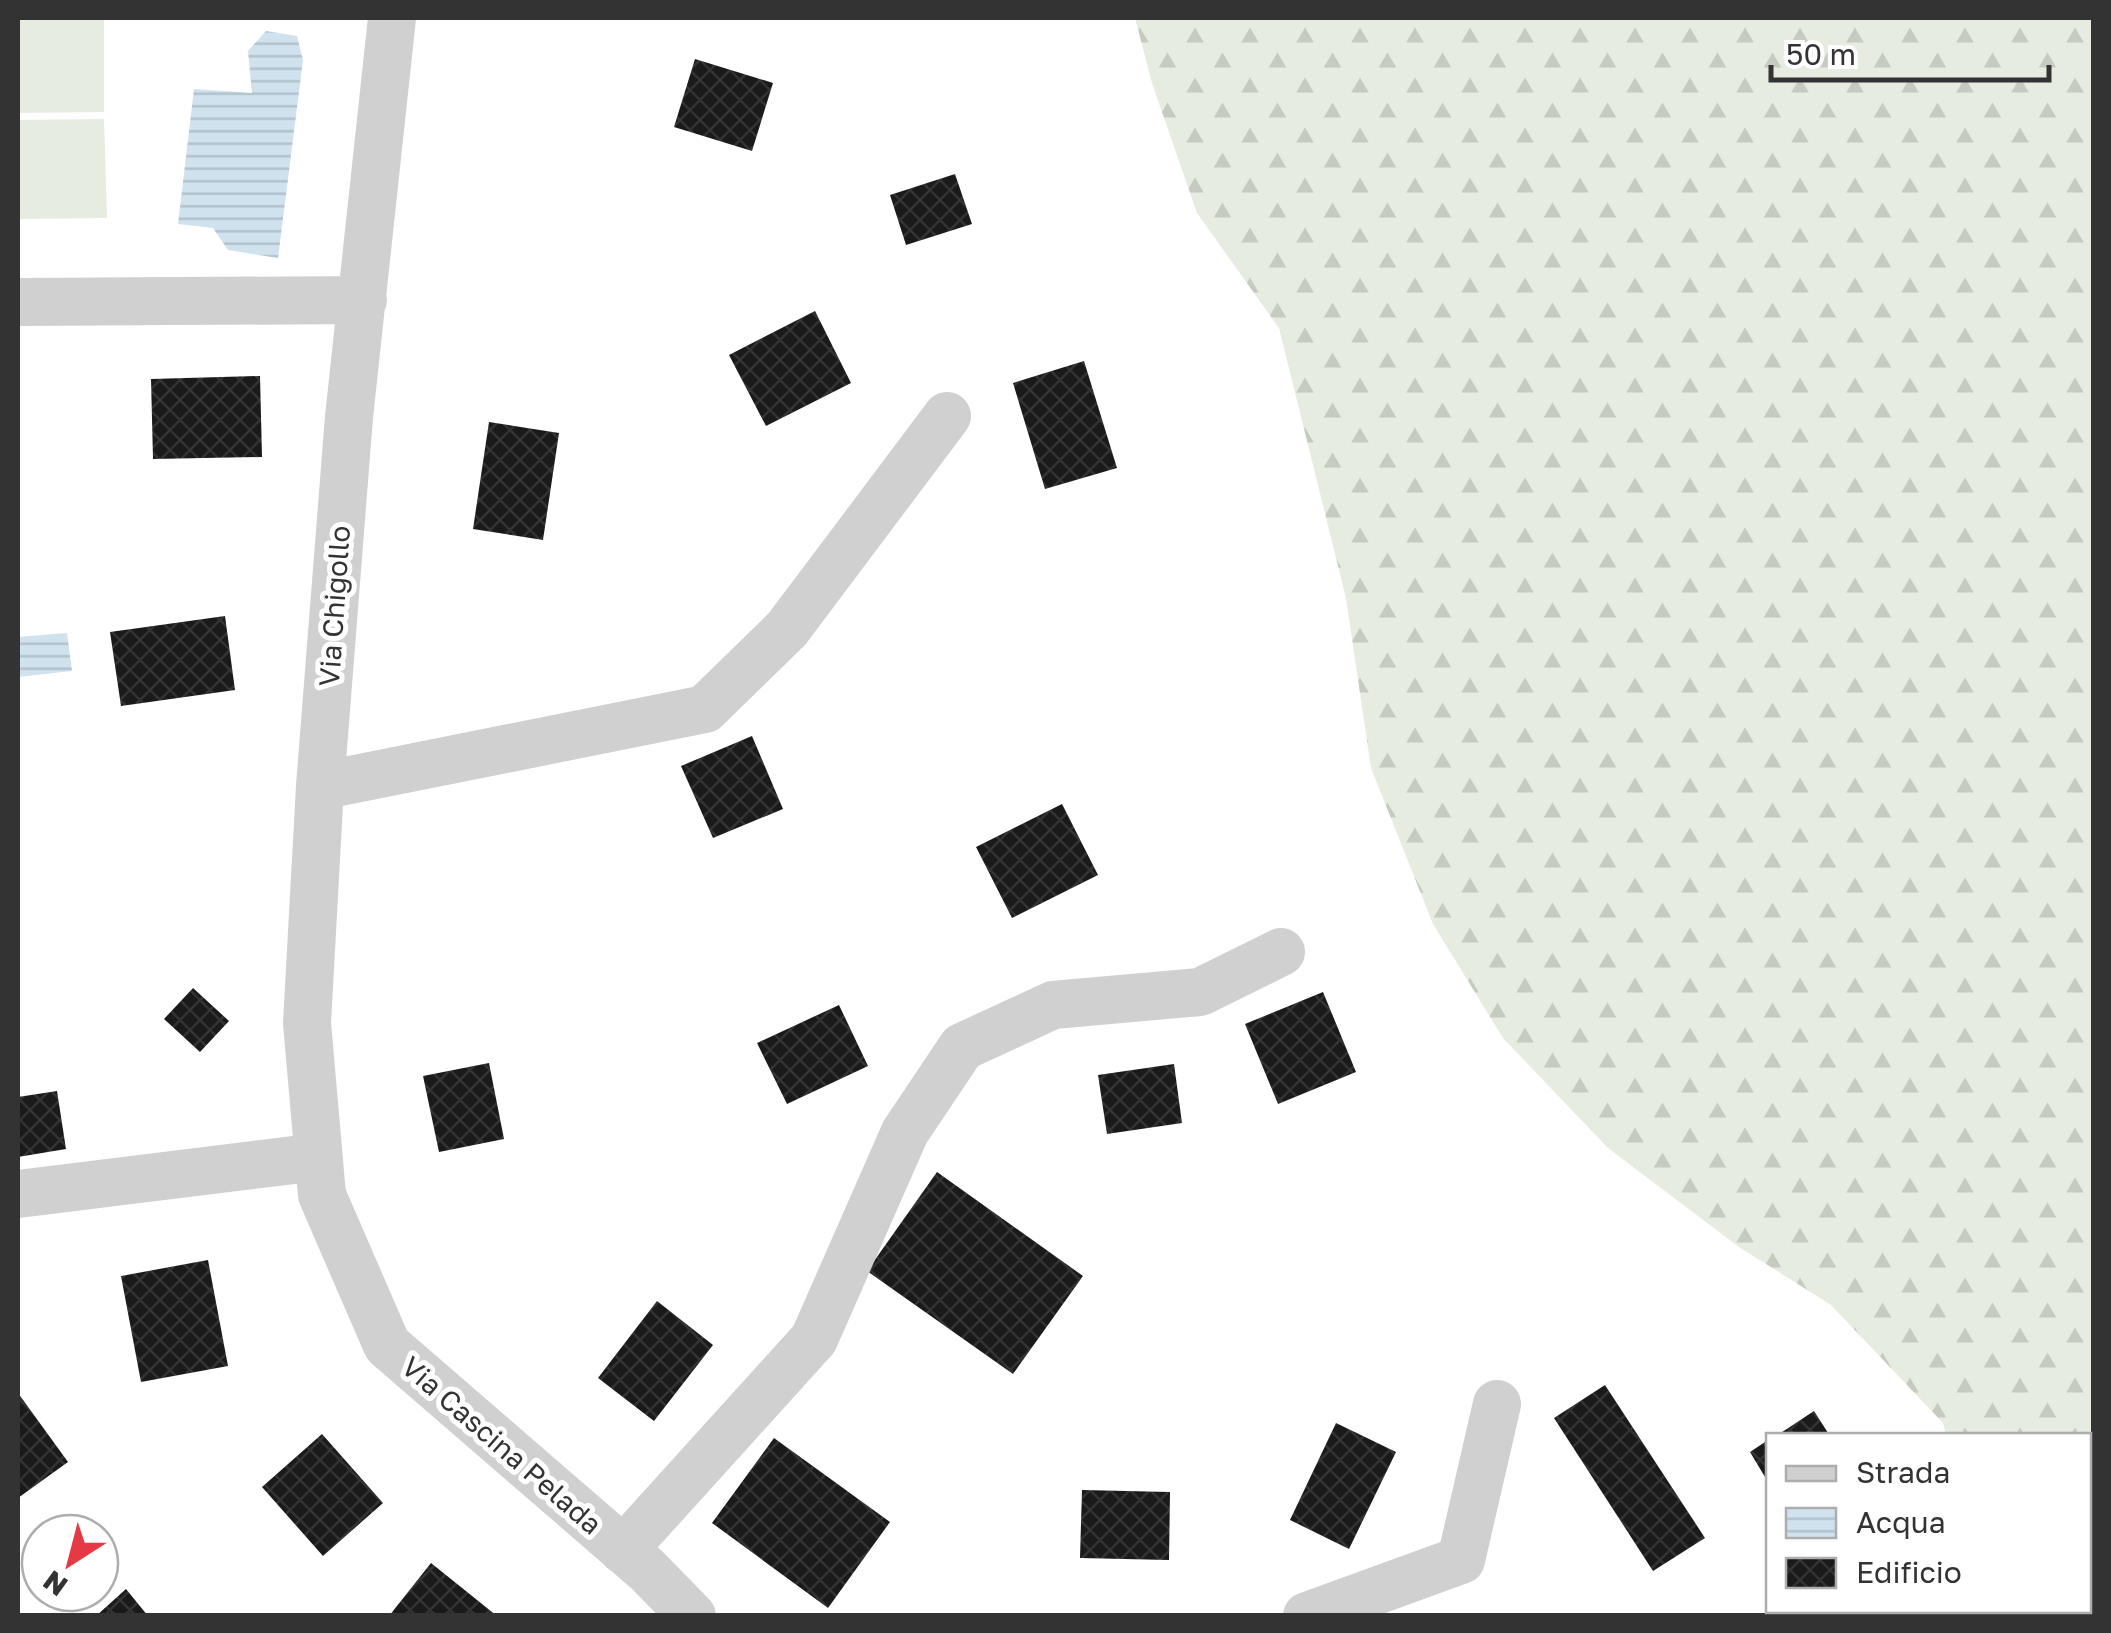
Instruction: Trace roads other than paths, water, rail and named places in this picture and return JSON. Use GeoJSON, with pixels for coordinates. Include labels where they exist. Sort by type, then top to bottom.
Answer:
{"type":"FeatureCollection","features":[{"type":"Feature","properties":{"kind":"street","name":"Via Chigollo"},"geometry":{"type":"LineString","coordinates":[[320,1176],[308,1024],[320,786],[348,417],[364,300],[392,18]]}},
{"type":"Feature","properties":{"kind":"street"},"geometry":{"type":"LineString","coordinates":[[18,302],[364,300]]}},
{"type":"Feature","properties":{"kind":"street"},"geometry":{"type":"LineString","coordinates":[[320,786],[706,710],[787,629],[946,416]]}},
{"type":"Feature","properties":{"kind":"street"},"geometry":{"type":"LineString","coordinates":[[623,1550],[814,1339],[905,1132],[962,1047],[1053,1005],[1200,992],[1282,952]]}},
{"type":"Feature","properties":{"kind":"street"},"geometry":{"type":"LineString","coordinates":[[18,1194],[320,1176]]}},
{"type":"Feature","properties":{"kind":"street","name":"Via Cascina Pelada"},"geometry":{"type":"LineString","coordinates":[[320,1176],[387,1345],[623,1550],[692,1616]]}},
{"type":"Feature","properties":{"kind":"street"},"geometry":{"type":"LineString","coordinates":[[1307,1616],[1460,1560],[1497,1404]]}},
{"type":"Feature","properties":{"kind":"water"},"geometry":{"type":"Polygon","coordinates":[[[266,31],[297,36],[303,60],[278,258],[228,250],[213,228],[178,224],[194,89],[252,93],[248,51],[266,31]]]}},
{"type":"Feature","properties":{"kind":"water"},"geometry":{"type":"Polygon","coordinates":[[[67,633],[72,671],[18,677],[18,637],[67,633]]]}}]}
